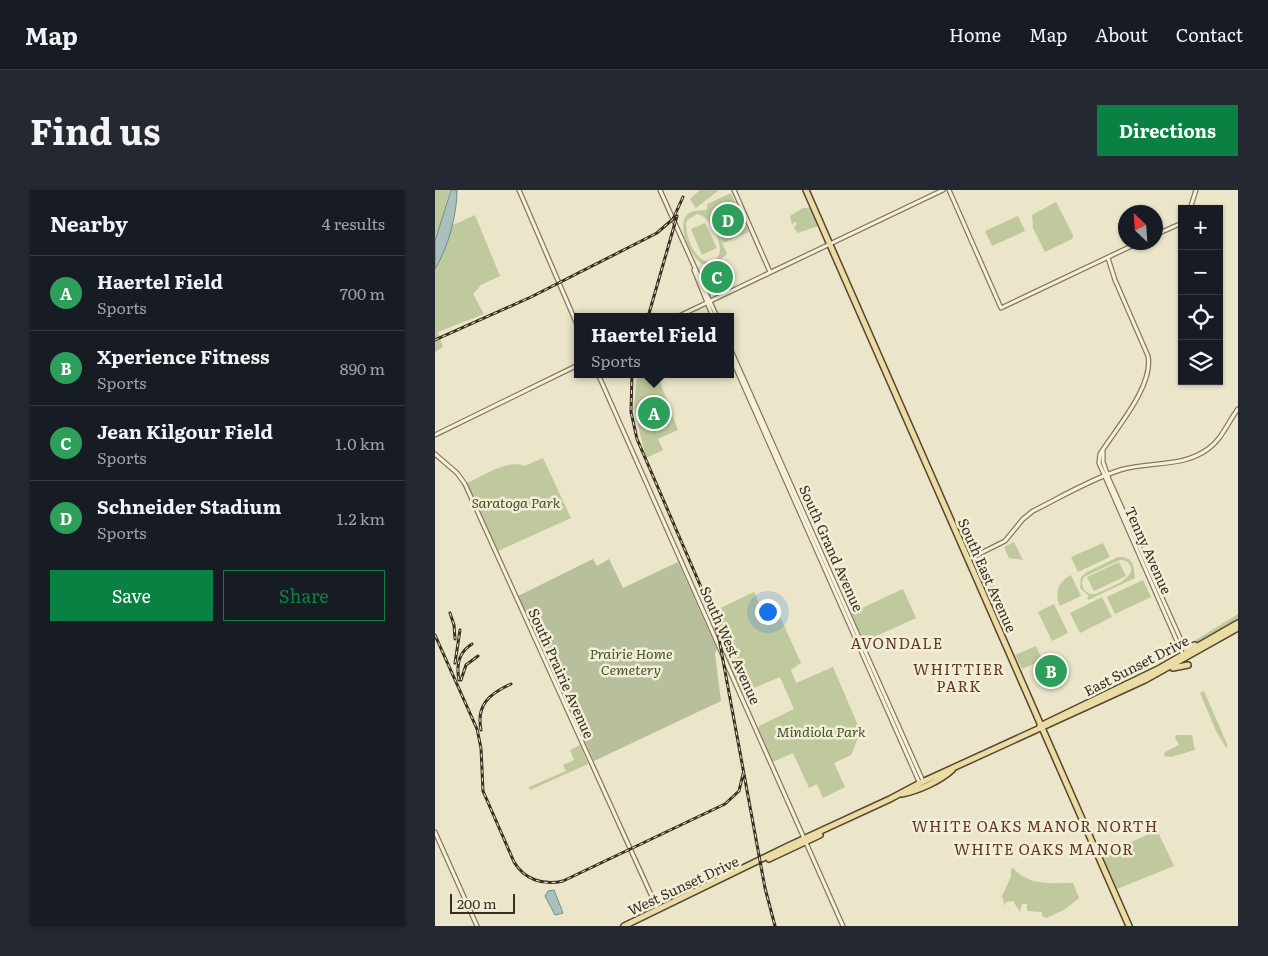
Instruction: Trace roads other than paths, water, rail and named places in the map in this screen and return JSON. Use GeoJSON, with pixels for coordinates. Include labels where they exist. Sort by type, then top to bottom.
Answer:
{"type":"FeatureCollection","features":[{"type":"Feature","properties":{"kind":"main road","name":"South East Avenue"},"geometry":{"type":"LineString","coordinates":[[806,190],[1131,926]]}},
{"type":"Feature","properties":{"kind":"main road","name":"East Sunset Drive"},"geometry":{"type":"LineString","coordinates":[[1042,724],[1053,722],[1163,669],[1238,623]]}},
{"type":"Feature","properties":{"kind":"main road","name":"East Sunset Drive"},"geometry":{"type":"LineString","coordinates":[[1186,655],[1238,628]]}},
{"type":"Feature","properties":{"kind":"main road"},"geometry":{"type":"LineString","coordinates":[[1163,669],[1187,665]]}},
{"type":"Feature","properties":{"kind":"main road"},"geometry":{"type":"LineString","coordinates":[[1029,735],[1039,733],[1048,738],[1053,722]]}},
{"type":"Feature","properties":{"kind":"main road","name":"West Sunset Drive"},"geometry":{"type":"LineString","coordinates":[[1013,741],[1042,724]]}},
{"type":"Feature","properties":{"kind":"main road","name":"West Sunset Drive"},"geometry":{"type":"LineString","coordinates":[[624,926],[953,769],[1029,735],[1042,724]]}},
{"type":"Feature","properties":{"kind":"street"},"geometry":{"type":"LineString","coordinates":[[519,190],[574,318]]}},
{"type":"Feature","properties":{"kind":"street"},"geometry":{"type":"LineString","coordinates":[[660,190],[713,313]]}},
{"type":"Feature","properties":{"kind":"street"},"geometry":{"type":"LineString","coordinates":[[734,190],[770,272]]}},
{"type":"Feature","properties":{"kind":"street"},"geometry":{"type":"LineString","coordinates":[[686,313],[943,190]]}},
{"type":"Feature","properties":{"kind":"street"},"geometry":{"type":"LineString","coordinates":[[949,190],[1001,308],[1124,250]]}},
{"type":"Feature","properties":{"kind":"street"},"geometry":{"type":"LineString","coordinates":[[1191,205],[1196,190]]}},
{"type":"Feature","properties":{"kind":"street"},"geometry":{"type":"LineString","coordinates":[[1163,231],[1178,224]]}},
{"type":"Feature","properties":{"kind":"street"},"geometry":{"type":"LineString","coordinates":[[1103,450],[1140,392],[1149,364],[1148,356],[1115,280],[1108,258]]}},
{"type":"Feature","properties":{"kind":"street","name":"South Grand Avenue"},"geometry":{"type":"LineString","coordinates":[[734,357],[922,784]]}},
{"type":"Feature","properties":{"kind":"street","name":"South Grand Avenue"},"geometry":{"type":"LineString","coordinates":[[734,364],[922,784]]}},
{"type":"Feature","properties":{"kind":"street"},"geometry":{"type":"LineString","coordinates":[[435,435],[574,367]]}},
{"type":"Feature","properties":{"kind":"street","name":"South West Avenue"},"geometry":{"type":"LineString","coordinates":[[600,378],[843,926]]}},
{"type":"Feature","properties":{"kind":"street"},"geometry":{"type":"LineString","coordinates":[[969,559],[1005,541],[1030,513],[1108,475],[1134,467],[1178,462],[1200,454],[1216,442],[1238,409]]}},
{"type":"Feature","properties":{"kind":"street","name":"Tenny Avenue"},"geometry":{"type":"LineString","coordinates":[[1103,450],[1103,462],[1108,475],[1186,655]]}},
{"type":"Feature","properties":{"kind":"street","name":"Tenny Avenue"},"geometry":{"type":"LineString","coordinates":[[1103,450],[1099,462],[1104,477],[1186,655]]}},
{"type":"Feature","properties":{"kind":"street","name":"South Prairie Avenue"},"geometry":{"type":"LineString","coordinates":[[435,454],[457,473],[465,484],[658,910]]}},
{"type":"Feature","properties":{"kind":"street"},"geometry":{"type":"LineString","coordinates":[[435,832],[477,926]]}},
{"type":"Feature","properties":{"kind":"water"},"geometry":{"type":"Polygon","coordinates":[[[451,190],[457,190],[453,220],[448,241],[435,269],[435,241],[451,190]]]}},
{"type":"Feature","properties":{"kind":"water"},"geometry":{"type":"Polygon","coordinates":[[[554,890],[563,913],[555,915],[545,896],[548,891],[554,890]]]}},
{"type":"Feature","properties":{"kind":"railway"},"geometry":{"type":"LineString","coordinates":[[435,340],[531,297],[657,233],[673,219],[683,197]]}},
{"type":"Feature","properties":{"kind":"railway"},"geometry":{"type":"LineString","coordinates":[[649,313],[677,216]]}},
{"type":"Feature","properties":{"kind":"railway"},"geometry":{"type":"LineString","coordinates":[[632,378],[631,412],[637,439],[707,601],[718,633],[765,888],[775,926]]}},
{"type":"Feature","properties":{"kind":"railway"},"geometry":{"type":"LineString","coordinates":[[450,613],[454,625],[455,639]]}},
{"type":"Feature","properties":{"kind":"railway"},"geometry":{"type":"LineString","coordinates":[[455,663],[460,630]]}},
{"type":"Feature","properties":{"kind":"railway"},"geometry":{"type":"LineString","coordinates":[[435,635],[477,729],[481,748],[483,791],[514,862],[523,873],[535,880],[548,883],[563,881],[725,804],[739,791],[743,774]]}},
{"type":"Feature","properties":{"kind":"railway"},"geometry":{"type":"LineString","coordinates":[[459,680],[459,659],[472,644]]}},
{"type":"Feature","properties":{"kind":"railway"},"geometry":{"type":"LineString","coordinates":[[461,680],[466,665],[478,656]]}},
{"type":"Feature","properties":{"kind":"railway"},"geometry":{"type":"LineString","coordinates":[[481,730],[480,714],[482,707],[496,692],[511,684]]}},
{"type":"Feature","properties":{"kind":"place","name":"Schneider Stadium"},"geometry":{"type":"Point","coordinates":[728,220]}},
{"type":"Feature","properties":{"kind":"place","name":"Jean Kilgour Field"},"geometry":{"type":"Point","coordinates":[717,277]}},
{"type":"Feature","properties":{"kind":"place","name":"Haertel Field"},"geometry":{"type":"Point","coordinates":[654,413]}},
{"type":"Feature","properties":{"kind":"place","name":"Xperience Fitness"},"geometry":{"type":"Point","coordinates":[1051,671]}},
{"type":"Feature","properties":{"kind":"district","name":"AVONDALE"},"geometry":{"type":"Point","coordinates":[897,642]}},
{"type":"Feature","properties":{"kind":"district","name":"WHITTIER PARK"},"geometry":{"type":"Point","coordinates":[959,676]}},
{"type":"Feature","properties":{"kind":"district","name":"WHITE OAKS MANOR NORTH"},"geometry":{"type":"Point","coordinates":[1035,825]}},
{"type":"Feature","properties":{"kind":"district","name":"WHITE OAKS MANOR"},"geometry":{"type":"Point","coordinates":[1044,848]}},
{"type":"Feature","properties":{"kind":"park label","name":"Saratoga Park"},"geometry":{"type":"Point","coordinates":[516,502]}},
{"type":"Feature","properties":{"kind":"park label","name":"Prairie Home Cemetery"},"geometry":{"type":"Point","coordinates":[631,662]}},
{"type":"Feature","properties":{"kind":"park label","name":"Mindiola Park"},"geometry":{"type":"Point","coordinates":[821,731]}}]}
